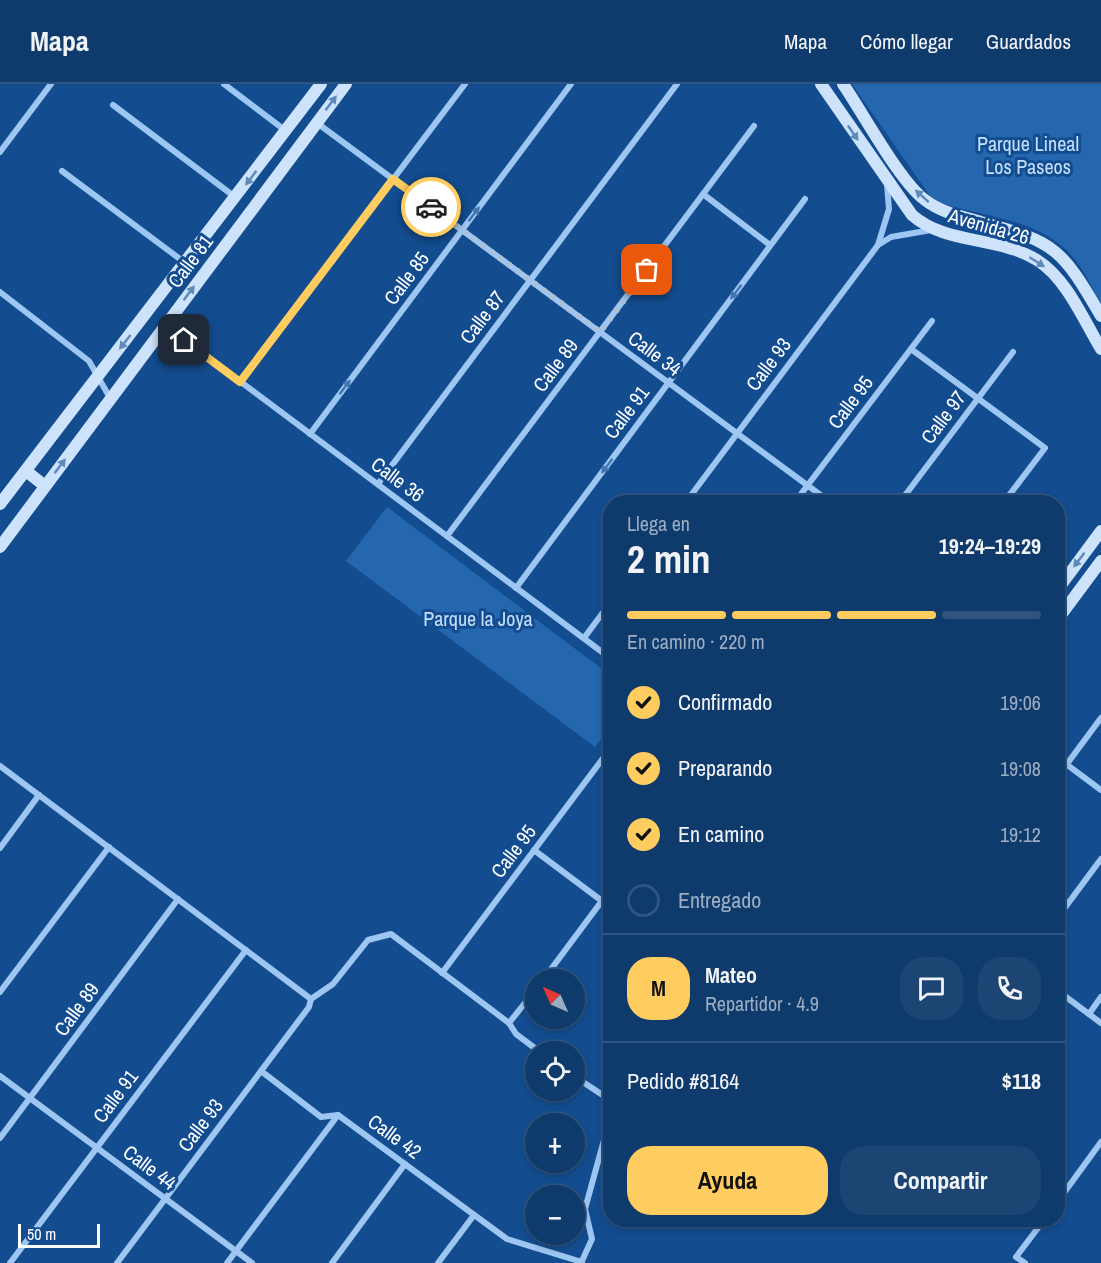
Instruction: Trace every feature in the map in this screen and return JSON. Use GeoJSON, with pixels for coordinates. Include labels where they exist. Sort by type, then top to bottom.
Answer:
{"type":"FeatureCollection","features":[{"type":"Feature","properties":{"kind":"main road","name":"Calle 81"},"geometry":{"type":"LineString","coordinates":[[0,504],[186,264],[321,84]]}},
{"type":"Feature","properties":{"kind":"main road","name":"Calle 81"},"geometry":{"type":"LineString","coordinates":[[0,547],[346,84]]}},
{"type":"Feature","properties":{"kind":"main road","name":"Avenida 26"},"geometry":{"type":"LineString","coordinates":[[821,84],[907,210],[932,230],[1006,248],[1036,260],[1053,273],[1069,294],[1101,350]]}},
{"type":"Feature","properties":{"kind":"main road","name":"Avenida 26"},"geometry":{"type":"LineString","coordinates":[[843,84],[917,194],[945,212],[1014,230],[1051,246],[1066,259],[1101,316]]}},
{"type":"Feature","properties":{"kind":"main road"},"geometry":{"type":"LineString","coordinates":[[26,471],[45,486]]}},
{"type":"Feature","properties":{"kind":"main road"},"geometry":{"type":"LineString","coordinates":[[1065,580],[1099,539]]}},
{"type":"Feature","properties":{"kind":"main road"},"geometry":{"type":"LineString","coordinates":[[1065,610],[1101,561]]}},
{"type":"Feature","properties":{"kind":"street"},"geometry":{"type":"LineString","coordinates":[[0,152],[51,84]]}},
{"type":"Feature","properties":{"kind":"street"},"geometry":{"type":"LineString","coordinates":[[224,84],[286,131]]}},
{"type":"Feature","properties":{"kind":"street"},"geometry":{"type":"LineString","coordinates":[[240,382],[465,84]]}},
{"type":"Feature","properties":{"kind":"street","name":"Calle 85"},"geometry":{"type":"LineString","coordinates":[[310,434],[571,84]]}},
{"type":"Feature","properties":{"kind":"street","name":"Calle 87"},"geometry":{"type":"LineString","coordinates":[[378,484],[677,84]]}},
{"type":"Feature","properties":{"kind":"street"},"geometry":{"type":"LineString","coordinates":[[113,105],[236,198]]}},
{"type":"Feature","properties":{"kind":"street","name":"Calle 34"},"geometry":{"type":"LineString","coordinates":[[317,122],[820,495]]}},
{"type":"Feature","properties":{"kind":"street","name":"Calle 89"},"geometry":{"type":"LineString","coordinates":[[447,536],[754,126]]}},
{"type":"Feature","properties":{"kind":"street"},"geometry":{"type":"LineString","coordinates":[[62,171],[186,264]]}},
{"type":"Feature","properties":{"kind":"street","name":"Calle 93"},"geometry":{"type":"LineString","coordinates":[[691,495],[878,245],[889,209],[886,182]]}},
{"type":"Feature","properties":{"kind":"street"},"geometry":{"type":"LineString","coordinates":[[703,194],[770,245]]}},
{"type":"Feature","properties":{"kind":"street","name":"Calle 91"},"geometry":{"type":"LineString","coordinates":[[516,588],[805,199]]}},
{"type":"Feature","properties":{"kind":"street"},"geometry":{"type":"LineString","coordinates":[[878,245],[891,237],[932,230]]}},
{"type":"Feature","properties":{"kind":"street"},"geometry":{"type":"LineString","coordinates":[[0,292],[90,361],[111,398]]}},
{"type":"Feature","properties":{"kind":"street","name":"Calle 95"},"geometry":{"type":"LineString","coordinates":[[801,495],[932,321]]}},
{"type":"Feature","properties":{"kind":"street","name":"Calle 36"},"geometry":{"type":"LineString","coordinates":[[165,326],[603,653]]}},
{"type":"Feature","properties":{"kind":"street"},"geometry":{"type":"LineString","coordinates":[[910,349],[1045,448],[1009,495]]}},
{"type":"Feature","properties":{"kind":"street","name":"Calle 97"},"geometry":{"type":"LineString","coordinates":[[905,495],[1013,352]]}},
{"type":"Feature","properties":{"kind":"street"},"geometry":{"type":"LineString","coordinates":[[1085,583],[1099,578]]}},
{"type":"Feature","properties":{"kind":"street"},"geometry":{"type":"LineString","coordinates":[[584,638],[603,612]]}},
{"type":"Feature","properties":{"kind":"street"},"geometry":{"type":"LineString","coordinates":[[1101,718],[1066,764],[1101,790]]}},
{"type":"Feature","properties":{"kind":"street","name":"Calle 95"},"geometry":{"type":"LineString","coordinates":[[442,973],[603,758]]}},
{"type":"Feature","properties":{"kind":"street"},"geometry":{"type":"LineString","coordinates":[[0,766],[311,999],[333,984],[368,940],[391,934],[509,1023],[516,1034],[525,1041]]}},
{"type":"Feature","properties":{"kind":"street"},"geometry":{"type":"LineString","coordinates":[[0,848],[39,795]]}},
{"type":"Feature","properties":{"kind":"street"},"geometry":{"type":"LineString","coordinates":[[0,992],[109,847]]}},
{"type":"Feature","properties":{"kind":"street"},"geometry":{"type":"LineString","coordinates":[[534,850],[602,901],[551,969]]}},
{"type":"Feature","properties":{"kind":"street"},"geometry":{"type":"LineString","coordinates":[[1065,907],[1101,859]]}},
{"type":"Feature","properties":{"kind":"street","name":"Calle 89"},"geometry":{"type":"LineString","coordinates":[[0,1138],[178,899]]}},
{"type":"Feature","properties":{"kind":"street","name":"Calle 91"},"geometry":{"type":"LineString","coordinates":[[10,1263],[246,950]]}},
{"type":"Feature","properties":{"kind":"street"},"geometry":{"type":"LineString","coordinates":[[1065,996],[1101,1023]]}},
{"type":"Feature","properties":{"kind":"street"},"geometry":{"type":"LineString","coordinates":[[1089,1014],[1101,998]]}},
{"type":"Feature","properties":{"kind":"street","name":"Calle 93"},"geometry":{"type":"LineString","coordinates":[[117,1263],[309,1006],[311,999]]}},
{"type":"Feature","properties":{"kind":"street"},"geometry":{"type":"LineString","coordinates":[[509,1023],[525,1003]]}},
{"type":"Feature","properties":{"kind":"street","name":"Calle 42"},"geometry":{"type":"LineString","coordinates":[[261,1071],[321,1117],[338,1114],[507,1239],[581,1262]]}},
{"type":"Feature","properties":{"kind":"street","name":"Calle 44"},"geometry":{"type":"LineString","coordinates":[[0,1076],[252,1263]]}},
{"type":"Feature","properties":{"kind":"street"},"geometry":{"type":"LineString","coordinates":[[585,1083],[603,1095]]}},
{"type":"Feature","properties":{"kind":"street"},"geometry":{"type":"LineString","coordinates":[[227,1263],[338,1114]]}},
{"type":"Feature","properties":{"kind":"street"},"geometry":{"type":"LineString","coordinates":[[1065,1191],[1101,1142]]}},
{"type":"Feature","properties":{"kind":"street"},"geometry":{"type":"LineString","coordinates":[[581,1262],[592,1239],[585,1209],[603,1144]]}},
{"type":"Feature","properties":{"kind":"street"},"geometry":{"type":"LineString","coordinates":[[332,1263],[405,1164]]}},
{"type":"Feature","properties":{"kind":"street"},"geometry":{"type":"LineString","coordinates":[[438,1263],[474,1215]]}},
{"type":"Feature","properties":{"kind":"street"},"geometry":{"type":"LineString","coordinates":[[1024,1263],[1016,1257],[1039,1227]]}},
{"type":"Feature","properties":{"kind":"green space","name":"Parque Lineal Los Paseos"},"geometry":{"type":"Polygon","coordinates":[[[852,84],[1101,84],[1101,304],[1076,261],[1060,244],[1029,227],[943,204],[930,196],[852,84]]]}},
{"type":"Feature","properties":{"kind":"green space","name":"Parque la Joya"},"geometry":{"type":"Polygon","coordinates":[[[387,507],[603,670],[603,736],[595,747],[346,561],[387,507]]]}},
{"type":"Feature","properties":{"kind":"way so far"},"geometry":{"type":"LineString","coordinates":[[431,207],[600,332],[647,270]]}},
{"type":"Feature","properties":{"kind":"route"},"geometry":{"type":"LineString","coordinates":[[184,340],[240,382],[393,179],[431,207]]}}]}
